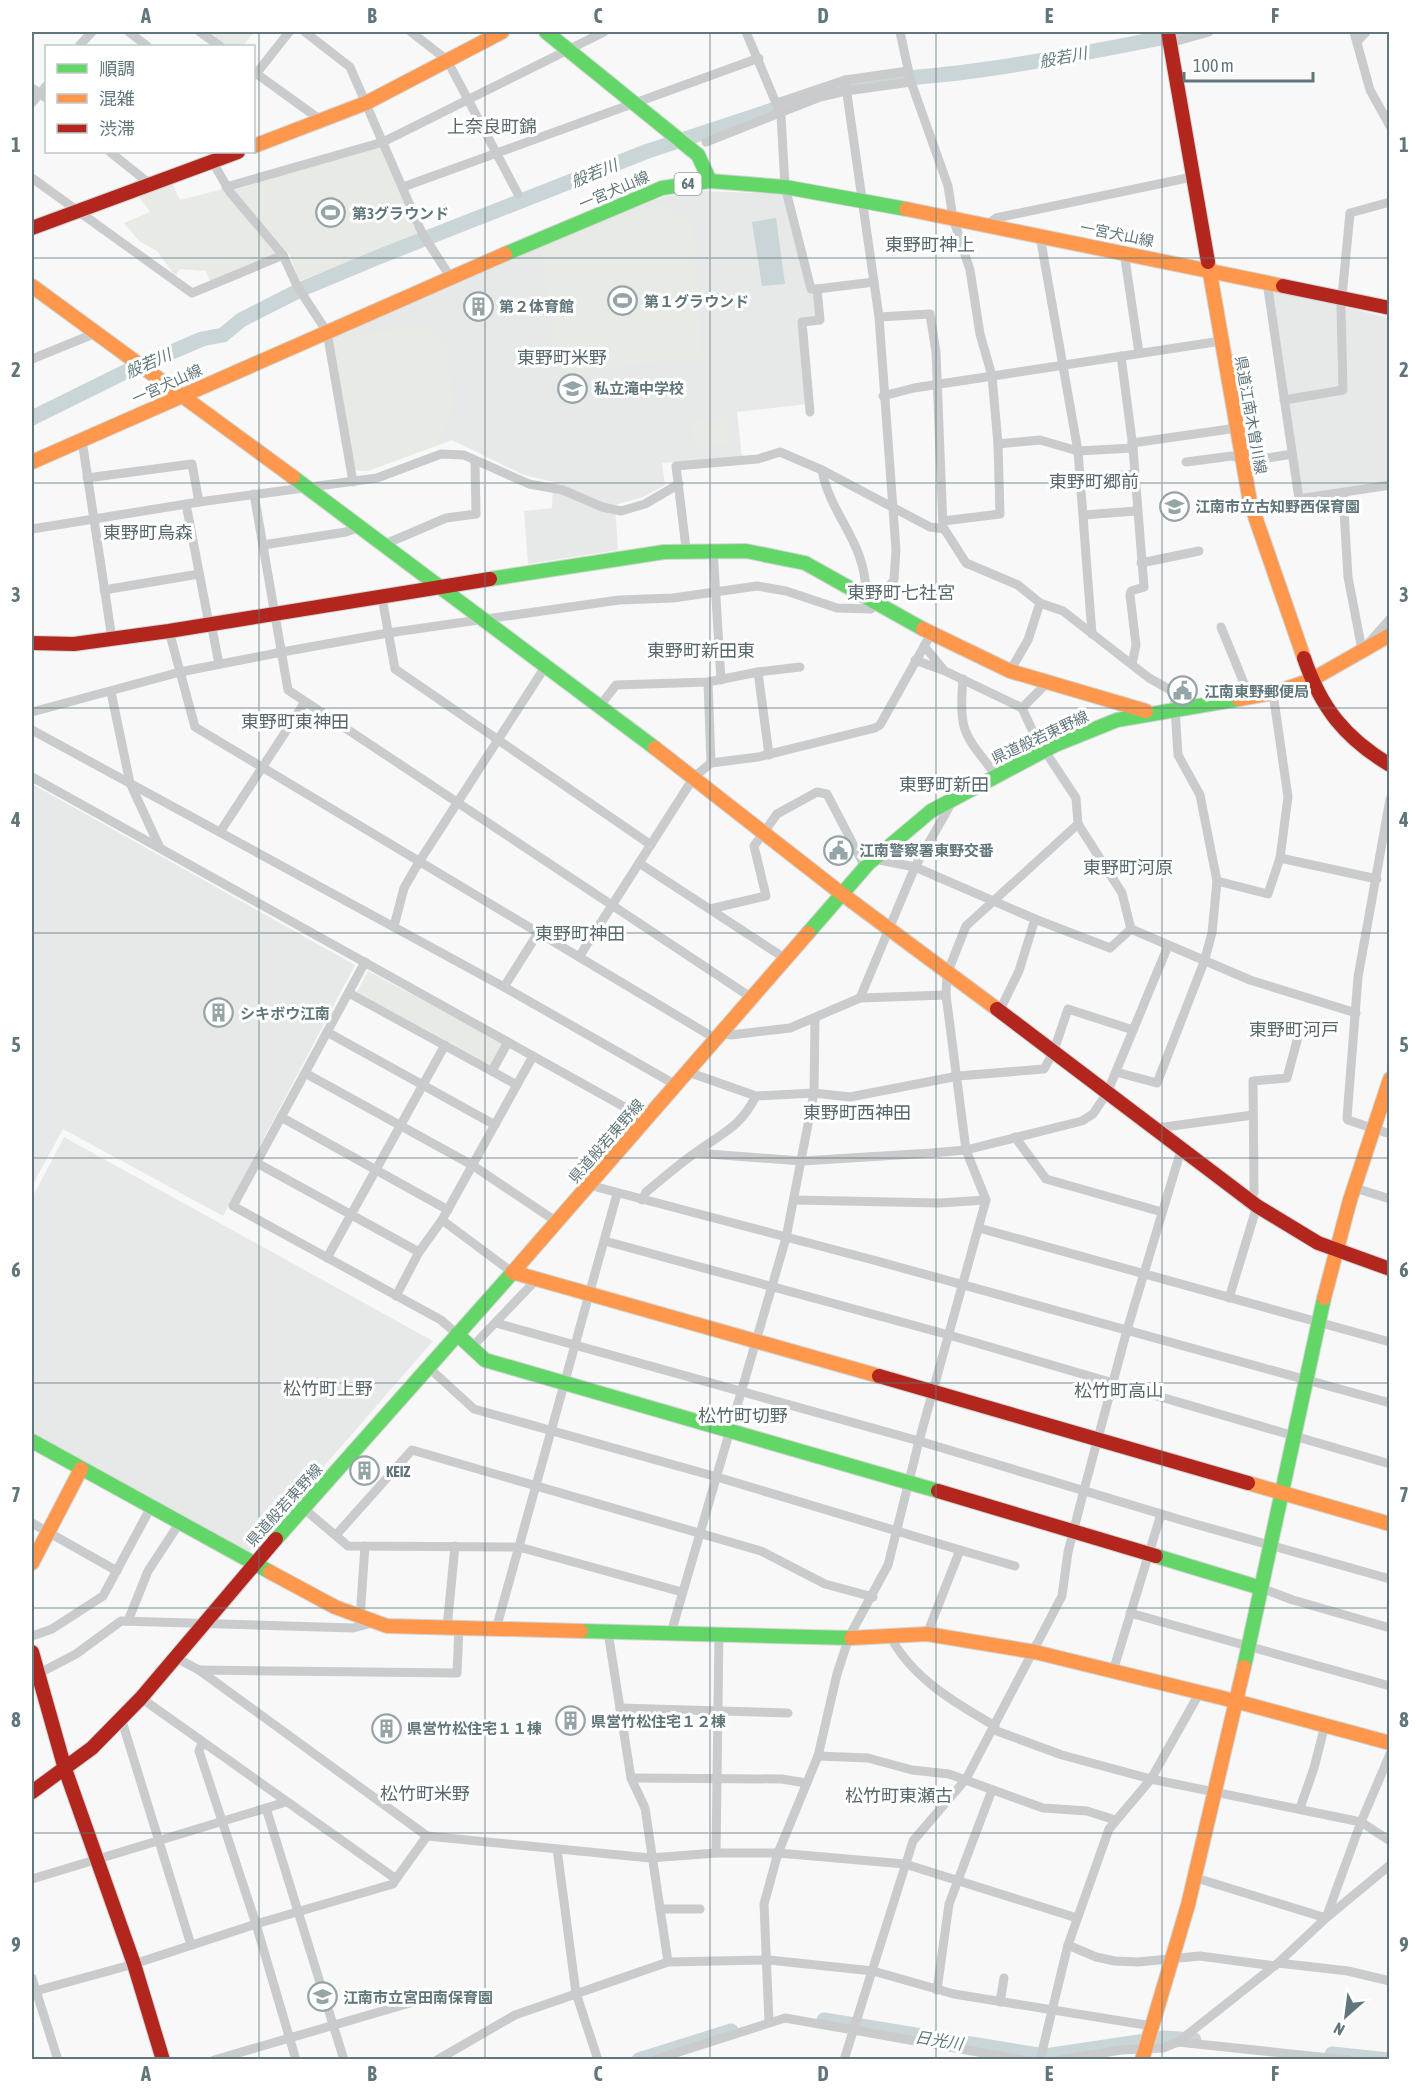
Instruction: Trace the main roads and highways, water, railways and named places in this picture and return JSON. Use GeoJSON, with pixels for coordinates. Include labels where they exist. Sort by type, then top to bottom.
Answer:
{"type":"FeatureCollection","features":[{"type":"Feature","properties":{"kind":"waterway","name":"般若川"},"geometry":{"type":"LineString","coordinates":[[832,91],[884,81],[1028,63],[1190,32]]}},
{"type":"Feature","properties":{"kind":"waterway","name":"般若川"},"geometry":{"type":"LineString","coordinates":[[32,418],[123,373],[202,339],[223,335],[241,320],[304,288],[376,258],[648,151],[803,100]]}},
{"type":"Feature","properties":{"kind":"waterway","name":"日光川"},"geometry":{"type":"LineString","coordinates":[[824,2020],[1045,2056],[1165,2038],[1194,2040]]}},
{"type":"Feature","properties":{"kind":"waterway","name":"日光川"},"geometry":{"type":"LineString","coordinates":[[639,2060],[731,2031]]}},
{"type":"Feature","properties":{"kind":"waterway","name":"日光川"},"geometry":{"type":"LineString","coordinates":[[1332,2054],[1389,2060]]}},
{"type":"Feature","properties":{"kind":"place","name":"第3グラウンド"},"geometry":{"type":"Point","coordinates":[331,213]}},
{"type":"Feature","properties":{"kind":"place","name":"第１グラウンド"},"geometry":{"type":"Point","coordinates":[623,301]}},
{"type":"Feature","properties":{"kind":"place","name":"第２体育館"},"geometry":{"type":"Point","coordinates":[478,306]}},
{"type":"Feature","properties":{"kind":"place","name":"私立滝中学校"},"geometry":{"type":"Point","coordinates":[573,388]}},
{"type":"Feature","properties":{"kind":"place","name":"江南市立古知野西保育園"},"geometry":{"type":"Point","coordinates":[1174,506]}},
{"type":"Feature","properties":{"kind":"place","name":"江南東野郵便局"},"geometry":{"type":"Point","coordinates":[1183,691]}},
{"type":"Feature","properties":{"kind":"place","name":"江南警察署東野交番"},"geometry":{"type":"Point","coordinates":[838,850]}},
{"type":"Feature","properties":{"kind":"place","name":"シキボウ江南"},"geometry":{"type":"Point","coordinates":[219,1013]}},
{"type":"Feature","properties":{"kind":"place","name":"KEIZ"},"geometry":{"type":"Point","coordinates":[365,1471]}},
{"type":"Feature","properties":{"kind":"place","name":"県営竹松住宅１２棟"},"geometry":{"type":"Point","coordinates":[570,1721]}},
{"type":"Feature","properties":{"kind":"place","name":"県営竹松住宅１１棟"},"geometry":{"type":"Point","coordinates":[386,1728]}},
{"type":"Feature","properties":{"kind":"place","name":"江南市立宮田南保育園"},"geometry":{"type":"Point","coordinates":[322,1997]}},
{"type":"Feature","properties":{"kind":"district","name":"上奈良町錦"},"geometry":{"type":"Point","coordinates":[492,126]}},
{"type":"Feature","properties":{"kind":"district","name":"東野町神上"},"geometry":{"type":"Point","coordinates":[930,244]}},
{"type":"Feature","properties":{"kind":"district","name":"東野町米野"},"geometry":{"type":"Point","coordinates":[562,357]}},
{"type":"Feature","properties":{"kind":"district","name":"東野町郷前"},"geometry":{"type":"Point","coordinates":[1094,481]}},
{"type":"Feature","properties":{"kind":"district","name":"東野町烏森"},"geometry":{"type":"Point","coordinates":[148,532]}},
{"type":"Feature","properties":{"kind":"district","name":"東野町七社宮"},"geometry":{"type":"Point","coordinates":[901,592]}},
{"type":"Feature","properties":{"kind":"district","name":"東野町新田東"},"geometry":{"type":"Point","coordinates":[701,650]}},
{"type":"Feature","properties":{"kind":"district","name":"東野町東神田"},"geometry":{"type":"Point","coordinates":[295,721]}},
{"type":"Feature","properties":{"kind":"district","name":"東野町新田"},"geometry":{"type":"Point","coordinates":[944,784]}},
{"type":"Feature","properties":{"kind":"district","name":"東野町河原"},"geometry":{"type":"Point","coordinates":[1128,867]}},
{"type":"Feature","properties":{"kind":"district","name":"東野町神田"},"geometry":{"type":"Point","coordinates":[580,933]}},
{"type":"Feature","properties":{"kind":"district","name":"東野町河戸"},"geometry":{"type":"Point","coordinates":[1294,1029]}},
{"type":"Feature","properties":{"kind":"district","name":"東野町西神田"},"geometry":{"type":"Point","coordinates":[857,1112]}},
{"type":"Feature","properties":{"kind":"district","name":"松竹町上野"},"geometry":{"type":"Point","coordinates":[328,1388]}},
{"type":"Feature","properties":{"kind":"district","name":"松竹町高山"},"geometry":{"type":"Point","coordinates":[1119,1390]}},
{"type":"Feature","properties":{"kind":"district","name":"松竹町切野"},"geometry":{"type":"Point","coordinates":[743,1415]}},
{"type":"Feature","properties":{"kind":"district","name":"松竹町米野"},"geometry":{"type":"Point","coordinates":[425,1793]}},
{"type":"Feature","properties":{"kind":"district","name":"松竹町東瀬古"},"geometry":{"type":"Point","coordinates":[899,1795]}}]}
